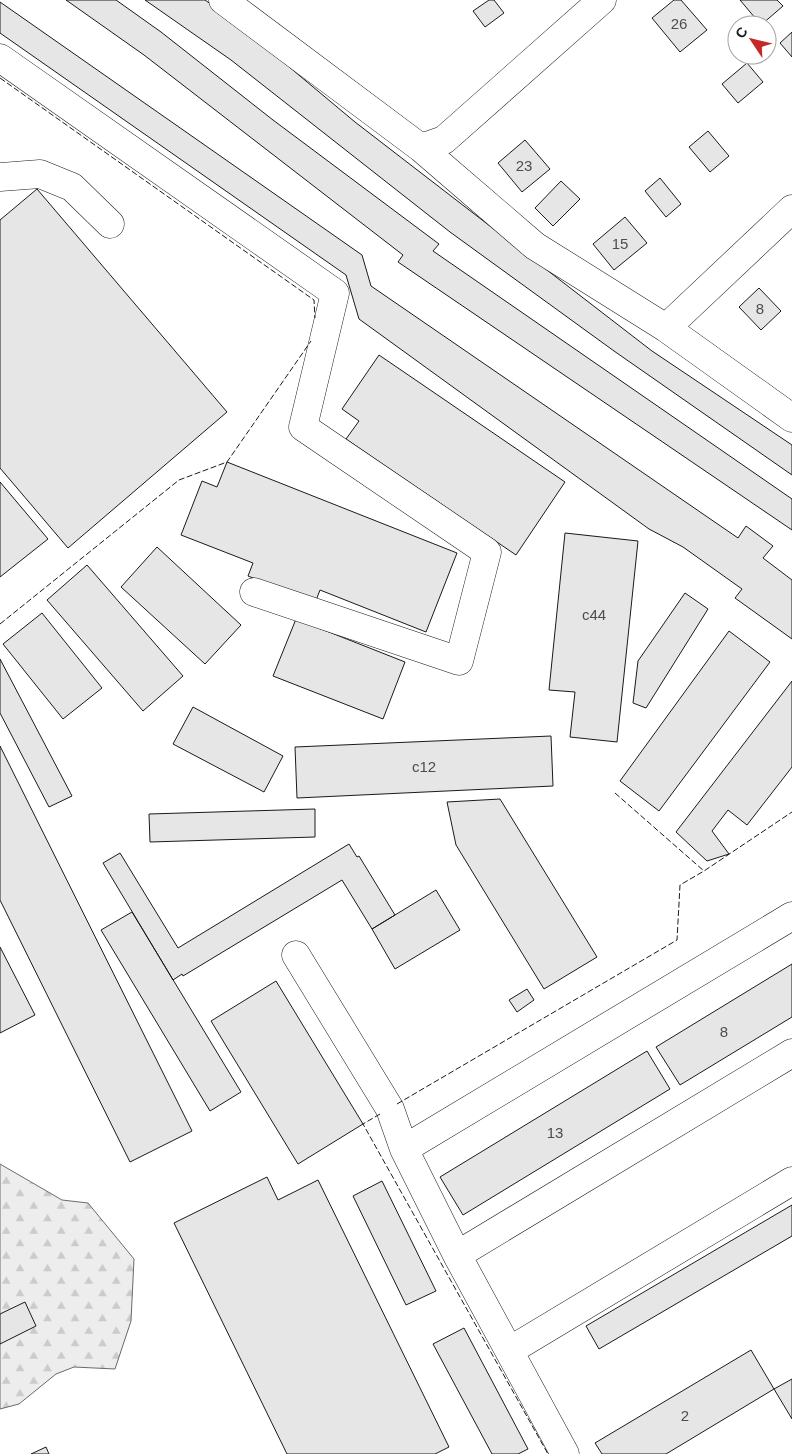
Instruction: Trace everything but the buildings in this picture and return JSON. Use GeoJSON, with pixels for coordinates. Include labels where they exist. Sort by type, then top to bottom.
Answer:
{"type":"FeatureCollection","features":[{"type":"Feature","properties":{"kind":"lane"},"geometry":{"type":"LineString","coordinates":[[224,0],[421,148],[535,246],[666,328],[792,418]]}},
{"type":"Feature","properties":{"kind":"lane"},"geometry":{"type":"LineString","coordinates":[[421,148],[444,140],[593,3]]}},
{"type":"Feature","properties":{"kind":"lane"},"geometry":{"type":"LineString","coordinates":[[0,58],[334,293],[302,427],[487,552],[459,660],[254,592]]}},
{"type":"Feature","properties":{"kind":"lane"},"geometry":{"type":"LineString","coordinates":[[0,177],[40,174],[72,187],[110,224]]}},
{"type":"Feature","properties":{"kind":"lane"},"geometry":{"type":"LineString","coordinates":[[666,328],[792,209]]}},
{"type":"Feature","properties":{"kind":"lane"},"geometry":{"type":"LineString","coordinates":[[404,1149],[792,916]]}},
{"type":"Feature","properties":{"kind":"lane"},"geometry":{"type":"LineString","coordinates":[[296,955],[390,1109],[404,1149],[457,1255],[566,1454]]}},
{"type":"Feature","properties":{"kind":"lane"},"geometry":{"type":"LineString","coordinates":[[457,1255],[792,1053]]}},
{"type":"Feature","properties":{"kind":"lane"},"geometry":{"type":"LineString","coordinates":[[509,1351],[792,1181]]}},
{"type":"Feature","properties":{"kind":"green space"},"geometry":{"type":"Polygon","coordinates":[[[0,1164],[62,1200],[88,1203],[134,1259],[131,1321],[115,1369],[74,1367],[56,1374],[19,1404],[0,1409],[0,1164]]]}},
{"type":"Feature","properties":{"kind":"fence"},"geometry":{"type":"LineString","coordinates":[[0,78],[314,300],[315,318]]}},
{"type":"Feature","properties":{"kind":"fence"},"geometry":{"type":"LineString","coordinates":[[0,624],[179,480],[227,462],[311,341]]}},
{"type":"Feature","properties":{"kind":"fence"},"geometry":{"type":"LineString","coordinates":[[615,793],[704,871],[792,812]]}},
{"type":"Feature","properties":{"kind":"fence"},"geometry":{"type":"LineString","coordinates":[[397,1104],[677,940],[680,885],[704,871]]}},
{"type":"Feature","properties":{"kind":"fence"},"geometry":{"type":"LineString","coordinates":[[380,1114],[363,1124],[548,1454]]}}]}
